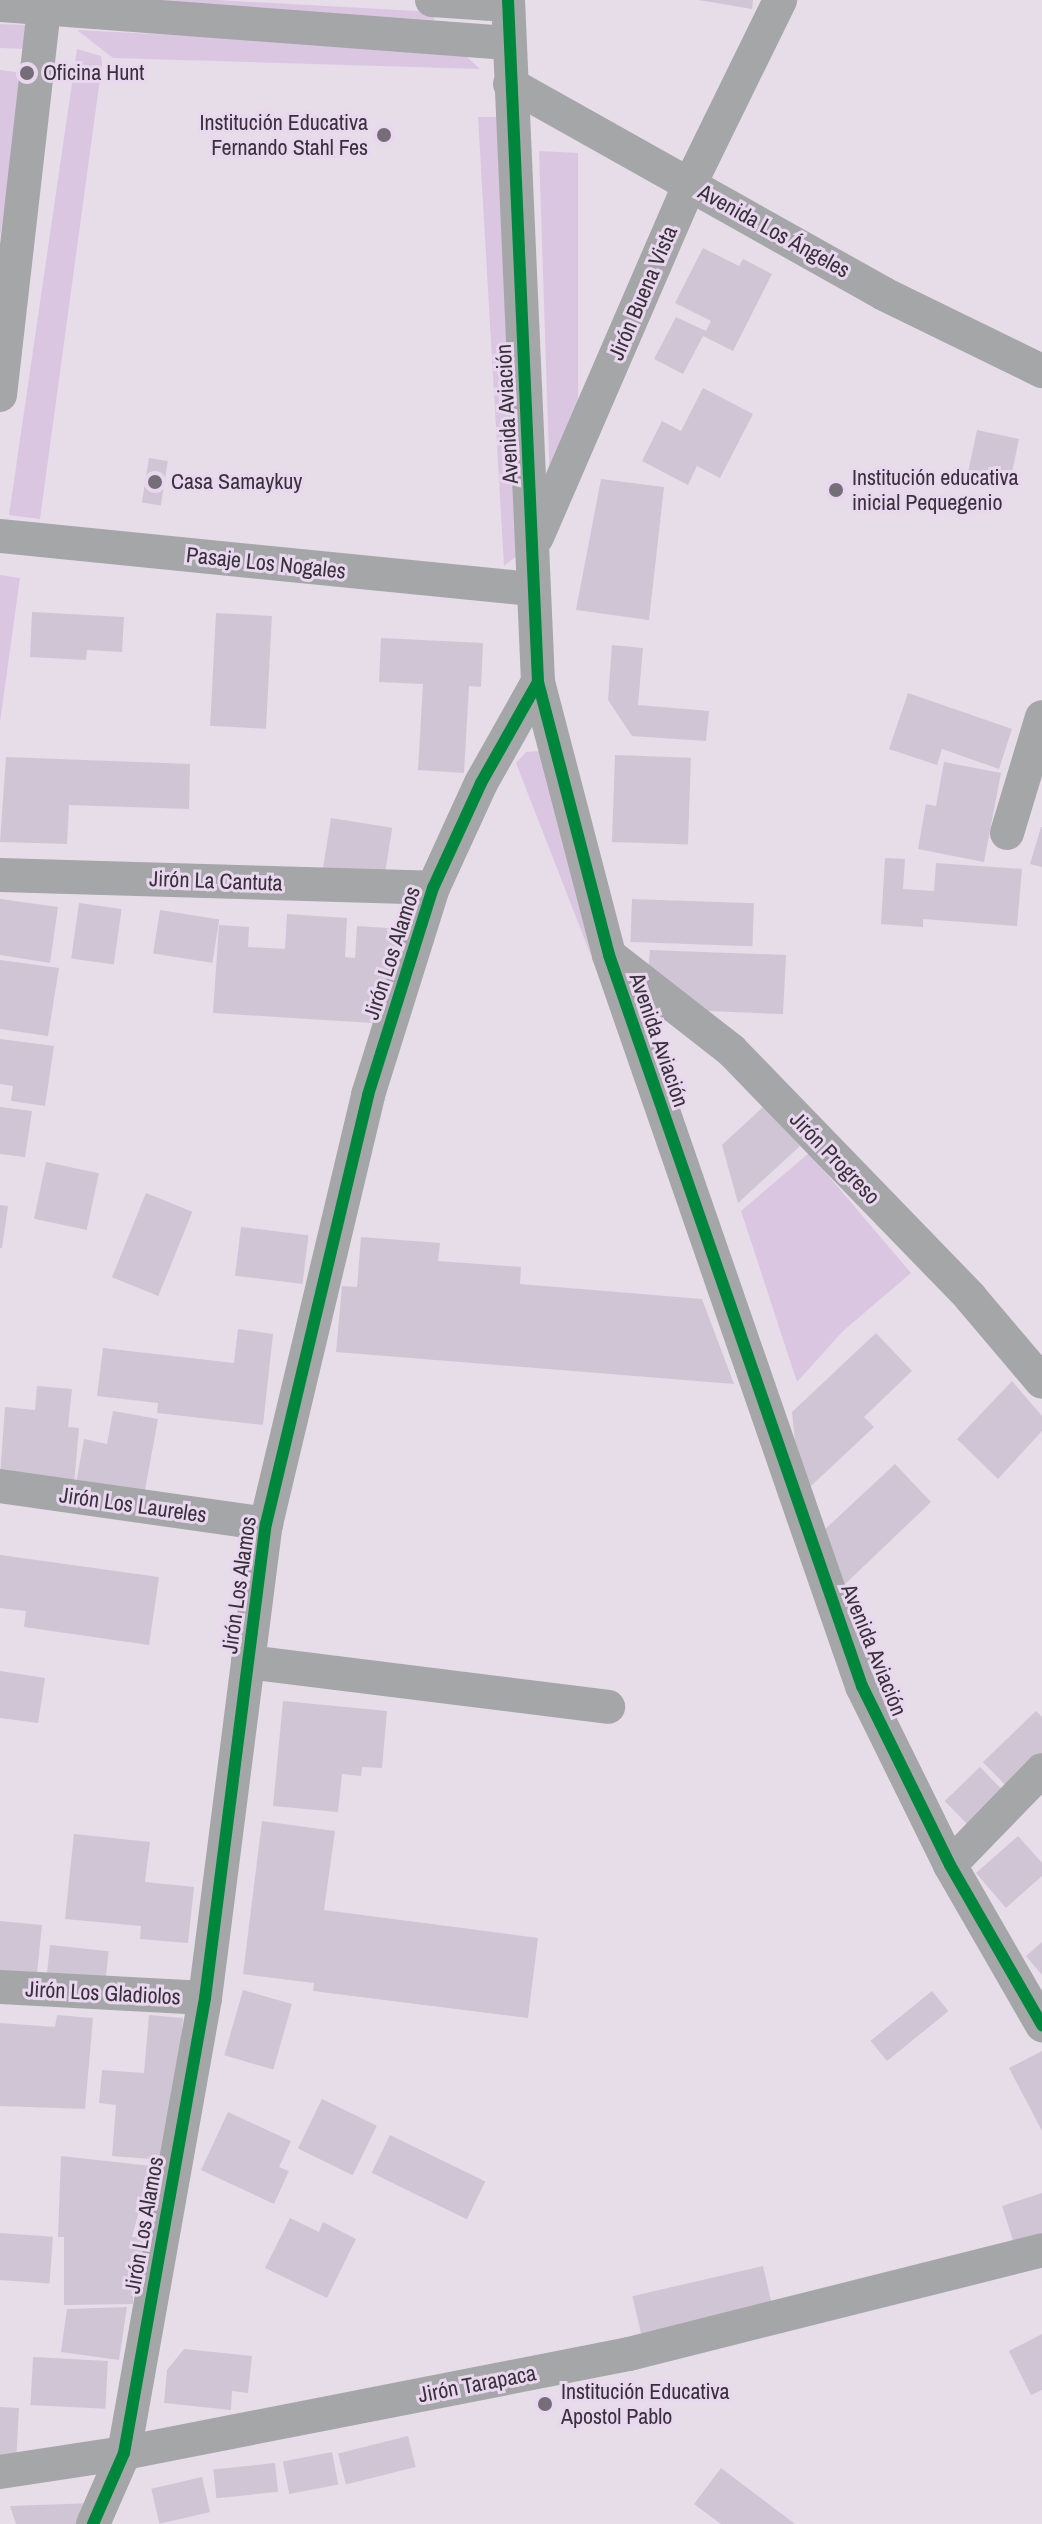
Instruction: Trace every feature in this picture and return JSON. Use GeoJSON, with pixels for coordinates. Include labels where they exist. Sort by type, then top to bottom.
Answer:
{"type":"FeatureCollection","features":[{"type":"Feature","properties":{"kind":"street"},"geometry":{"type":"LineString","coordinates":[[432,0],[507,3]]}},
{"type":"Feature","properties":{"kind":"street","name":"Jirón Buena Vista"},"geometry":{"type":"LineString","coordinates":[[534,545],[690,184],[780,0]]}},
{"type":"Feature","properties":{"kind":"street","name":"Avenida Aviación"},"geometry":{"type":"LineString","coordinates":[[507,3],[534,545],[531,589],[538,682],[609,955],[862,1686],[950,1865],[1042,2025]]}},
{"type":"Feature","properties":{"kind":"street"},"geometry":{"type":"LineString","coordinates":[[0,5],[45,5],[508,43]]}},
{"type":"Feature","properties":{"kind":"street"},"geometry":{"type":"LineString","coordinates":[[0,395],[45,5]]}},
{"type":"Feature","properties":{"kind":"street","name":"Avenida Los Ángeles"},"geometry":{"type":"LineString","coordinates":[[510,84],[884,294],[1042,371]]}},
{"type":"Feature","properties":{"kind":"street","name":"Pasaje Los Nogales"},"geometry":{"type":"LineString","coordinates":[[0,536],[531,589]]}},
{"type":"Feature","properties":{"kind":"street","name":"Jirón Los Alamos"},"geometry":{"type":"LineString","coordinates":[[93,2524],[124,2453],[205,1998],[266,1524],[368,1095],[433,888],[481,783],[538,682]]}},
{"type":"Feature","properties":{"kind":"street"},"geometry":{"type":"LineString","coordinates":[[1007,833],[1042,719]]}},
{"type":"Feature","properties":{"kind":"street","name":"Jirón La Cantuta"},"geometry":{"type":"LineString","coordinates":[[0,875],[433,888]]}},
{"type":"Feature","properties":{"kind":"street","name":"Jirón Progreso"},"geometry":{"type":"LineString","coordinates":[[609,955],[731,1050],[970,1297],[1042,1382]]}},
{"type":"Feature","properties":{"kind":"street","name":"Jirón Los Laureles"},"geometry":{"type":"LineString","coordinates":[[0,1486],[266,1524]]}},
{"type":"Feature","properties":{"kind":"street"},"geometry":{"type":"LineString","coordinates":[[248,1662],[608,1707]]}},
{"type":"Feature","properties":{"kind":"street"},"geometry":{"type":"LineString","coordinates":[[950,1865],[1042,1770]]}},
{"type":"Feature","properties":{"kind":"street","name":"Jirón Los Gladiolos"},"geometry":{"type":"LineString","coordinates":[[0,1987],[205,1998]]}},
{"type":"Feature","properties":{"kind":"street","name":"Jirón Tarapaca"},"geometry":{"type":"LineString","coordinates":[[0,2472],[124,2453],[629,2354],[1042,2250]]}},
{"type":"Feature","properties":{"kind":"shaded area"},"geometry":{"type":"Polygon","coordinates":[[[116,0],[216,0],[435,12],[435,16],[434,20],[116,0]]]}},
{"type":"Feature","properties":{"kind":"shaded area"},"geometry":{"type":"Polygon","coordinates":[[[0,24],[27,25],[26,49],[0,48],[0,24]]]}},
{"type":"Feature","properties":{"kind":"shaded area"},"geometry":{"type":"Polygon","coordinates":[[[77,30],[459,50],[480,69],[113,58],[77,30]]]}},
{"type":"Feature","properties":{"kind":"shaded area"},"geometry":{"type":"Polygon","coordinates":[[[77,49],[101,56],[102,64],[40,519],[9,515],[77,49]]]}},
{"type":"Feature","properties":{"kind":"shaded area"},"geometry":{"type":"Polygon","coordinates":[[[0,70],[23,73],[0,238],[0,70]]]}},
{"type":"Feature","properties":{"kind":"shaded area"},"geometry":{"type":"Polygon","coordinates":[[[478,117],[500,117],[518,555],[504,566],[478,117]]]}},
{"type":"Feature","properties":{"kind":"shaded area"},"geometry":{"type":"Polygon","coordinates":[[[539,151],[578,153],[578,415],[550,487],[539,151]]]}},
{"type":"Feature","properties":{"kind":"shaded area"},"geometry":{"type":"Polygon","coordinates":[[[0,575],[20,578],[0,722],[0,575]]]}},
{"type":"Feature","properties":{"kind":"shaded area"},"geometry":{"type":"Polygon","coordinates":[[[539,751],[600,979],[516,763],[526,752],[539,751]]]}},
{"type":"Feature","properties":{"kind":"shaded area"},"geometry":{"type":"Polygon","coordinates":[[[809,1153],[911,1273],[843,1331],[797,1382],[741,1211],[809,1153]]]}},
{"type":"Feature","properties":{"kind":"building"},"geometry":{"type":"Polygon","coordinates":[[[699,0],[753,0],[752,9],[699,0]]]}},
{"type":"Feature","properties":{"kind":"building"},"geometry":{"type":"Polygon","coordinates":[[[703,248],[739,266],[743,259],[772,274],[733,351],[703,336],[683,374],[654,359],[676,317],[706,331],[711,321],[675,303],[703,248]]]}},
{"type":"Feature","properties":{"kind":"building"},"geometry":{"type":"Polygon","coordinates":[[[703,388],[753,414],[720,478],[697,466],[688,485],[642,461],[662,421],[681,431],[703,388]]]}},
{"type":"Feature","properties":{"kind":"building"},"geometry":{"type":"Polygon","coordinates":[[[977,430],[1019,439],[1009,486],[967,477],[977,430]]]}},
{"type":"Feature","properties":{"kind":"building","name":"Casa Samaykuy"},"geometry":{"type":"Polygon","coordinates":[[[149,458],[168,461],[161,505],[142,502],[149,458]]]}},
{"type":"Feature","properties":{"kind":"building"},"geometry":{"type":"Polygon","coordinates":[[[601,479],[664,487],[649,620],[576,610],[601,479]]]}},
{"type":"Feature","properties":{"kind":"building"},"geometry":{"type":"Polygon","coordinates":[[[32,612],[124,617],[122,652],[87,650],[86,660],[30,657],[32,612]]]}},
{"type":"Feature","properties":{"kind":"building"},"geometry":{"type":"Polygon","coordinates":[[[216,613],[272,616],[266,729],[210,726],[216,613]]]}},
{"type":"Feature","properties":{"kind":"building"},"geometry":{"type":"Polygon","coordinates":[[[381,638],[483,643],[481,687],[469,686],[464,773],[418,770],[423,684],[379,682],[381,638]]]}},
{"type":"Feature","properties":{"kind":"building"},"geometry":{"type":"Polygon","coordinates":[[[612,645],[643,648],[638,705],[709,711],[706,741],[632,736],[608,700],[612,645]]]}},
{"type":"Feature","properties":{"kind":"building"},"geometry":{"type":"Polygon","coordinates":[[[908,693],[1012,729],[999,769],[942,749],[937,765],[889,749],[908,693]]]}},
{"type":"Feature","properties":{"kind":"building"},"geometry":{"type":"Polygon","coordinates":[[[615,755],[691,758],[688,845],[612,842],[615,755]]]}},
{"type":"Feature","properties":{"kind":"building"},"geometry":{"type":"Polygon","coordinates":[[[6,757],[190,764],[189,809],[69,805],[67,844],[0,842],[6,757]]]}},
{"type":"Feature","properties":{"kind":"building"},"geometry":{"type":"Polygon","coordinates":[[[944,762],[1001,773],[984,862],[918,849],[926,804],[936,806],[944,762]]]}},
{"type":"Feature","properties":{"kind":"building"},"geometry":{"type":"Polygon","coordinates":[[[331,818],[392,828],[384,881],[323,871],[331,818]]]}},
{"type":"Feature","properties":{"kind":"building"},"geometry":{"type":"Polygon","coordinates":[[[1042,827],[1042,867],[1030,864],[1042,827]]]}},
{"type":"Feature","properties":{"kind":"building"},"geometry":{"type":"Polygon","coordinates":[[[885,858],[905,859],[903,889],[934,891],[936,863],[1022,869],[1017,926],[923,919],[923,927],[881,924],[885,858]]]}},
{"type":"Feature","properties":{"kind":"building"},"geometry":{"type":"Polygon","coordinates":[[[0,899],[58,907],[50,963],[0,955],[0,899]]]}},
{"type":"Feature","properties":{"kind":"building"},"geometry":{"type":"Polygon","coordinates":[[[632,899],[754,903],[752,946],[630,942],[632,899]]]}},
{"type":"Feature","properties":{"kind":"building"},"geometry":{"type":"Polygon","coordinates":[[[79,903],[122,909],[114,964],[71,958],[79,903]]]}},
{"type":"Feature","properties":{"kind":"building"},"geometry":{"type":"Polygon","coordinates":[[[160,910],[219,919],[212,963],[153,953],[160,910]]]}},
{"type":"Feature","properties":{"kind":"building"},"geometry":{"type":"Polygon","coordinates":[[[287,914],[347,918],[345,957],[355,958],[357,926],[402,929],[400,966],[373,1023],[213,1013],[219,925],[249,927],[248,947],[285,949],[287,914]]]}},
{"type":"Feature","properties":{"kind":"building"},"geometry":{"type":"Polygon","coordinates":[[[650,950],[786,955],[783,1014],[707,1011],[648,971],[650,950]]]}},
{"type":"Feature","properties":{"kind":"building"},"geometry":{"type":"Polygon","coordinates":[[[0,960],[59,968],[48,1036],[0,1029],[0,960]]]}},
{"type":"Feature","properties":{"kind":"building"},"geometry":{"type":"Polygon","coordinates":[[[0,1039],[54,1046],[45,1106],[11,1101],[13,1086],[0,1084],[0,1039]]]}},
{"type":"Feature","properties":{"kind":"building"},"geometry":{"type":"Polygon","coordinates":[[[0,1107],[32,1111],[25,1157],[0,1154],[0,1107]]]}},
{"type":"Feature","properties":{"kind":"building"},"geometry":{"type":"Polygon","coordinates":[[[763,1107],[800,1146],[738,1203],[722,1145],[763,1107]]]}},
{"type":"Feature","properties":{"kind":"building"},"geometry":{"type":"Polygon","coordinates":[[[46,1162],[99,1173],[87,1230],[34,1219],[46,1162]]]}},
{"type":"Feature","properties":{"kind":"building"},"geometry":{"type":"Polygon","coordinates":[[[146,1193],[192,1212],[158,1296],[112,1277],[146,1193]]]}},
{"type":"Feature","properties":{"kind":"building"},"geometry":{"type":"Polygon","coordinates":[[[0,1205],[8,1206],[2,1248],[0,1248],[0,1205]]]}},
{"type":"Feature","properties":{"kind":"building"},"geometry":{"type":"Polygon","coordinates":[[[241,1227],[308,1235],[303,1284],[235,1276],[241,1227]]]}},
{"type":"Feature","properties":{"kind":"building"},"geometry":{"type":"Polygon","coordinates":[[[361,1237],[440,1243],[438,1261],[521,1267],[520,1284],[702,1299],[734,1384],[336,1352],[342,1286],[357,1287],[361,1237]]]}},
{"type":"Feature","properties":{"kind":"building"},"geometry":{"type":"Polygon","coordinates":[[[238,1329],[273,1334],[263,1425],[157,1413],[158,1403],[97,1396],[103,1348],[234,1363],[238,1329]]]}},
{"type":"Feature","properties":{"kind":"building"},"geometry":{"type":"Polygon","coordinates":[[[876,1333],[912,1371],[864,1417],[874,1427],[811,1486],[798,1472],[792,1412],[876,1333]]]}},
{"type":"Feature","properties":{"kind":"building"},"geometry":{"type":"Polygon","coordinates":[[[1012,1381],[1042,1416],[1042,1431],[998,1479],[957,1439],[1012,1381]]]}},
{"type":"Feature","properties":{"kind":"building"},"geometry":{"type":"Polygon","coordinates":[[[37,1386],[72,1389],[68,1427],[79,1428],[74,1485],[0,1477],[5,1407],[35,1410],[37,1386]]]}},
{"type":"Feature","properties":{"kind":"building"},"geometry":{"type":"Polygon","coordinates":[[[113,1411],[158,1419],[143,1501],[75,1489],[84,1439],[107,1444],[113,1411]]]}},
{"type":"Feature","properties":{"kind":"building"},"geometry":{"type":"Polygon","coordinates":[[[895,1464],[931,1502],[840,1589],[821,1533],[895,1464]]]}},
{"type":"Feature","properties":{"kind":"building"},"geometry":{"type":"Polygon","coordinates":[[[0,1555],[159,1577],[149,1645],[24,1627],[26,1611],[0,1608],[0,1555]]]}},
{"type":"Feature","properties":{"kind":"building"},"geometry":{"type":"Polygon","coordinates":[[[0,1671],[45,1678],[38,1723],[0,1718],[0,1671]]]}},
{"type":"Feature","properties":{"kind":"building"},"geometry":{"type":"Polygon","coordinates":[[[283,1701],[387,1711],[382,1768],[362,1767],[361,1776],[342,1774],[338,1812],[273,1806],[283,1701]]]}},
{"type":"Feature","properties":{"kind":"building"},"geometry":{"type":"Polygon","coordinates":[[[1036,1711],[1042,1717],[1042,1763],[1012,1792],[983,1762],[1036,1711]]]}},
{"type":"Feature","properties":{"kind":"building"},"geometry":{"type":"Polygon","coordinates":[[[980,1767],[1007,1795],[972,1829],[945,1801],[980,1767]]]}},
{"type":"Feature","properties":{"kind":"building"},"geometry":{"type":"Polygon","coordinates":[[[262,1821],[335,1831],[324,1910],[538,1938],[528,2018],[313,1991],[314,1983],[243,1974],[262,1821]]]}},
{"type":"Feature","properties":{"kind":"building"},"geometry":{"type":"Polygon","coordinates":[[[74,1834],[150,1842],[145,1882],[194,1887],[188,1943],[140,1939],[141,1926],[65,1919],[74,1834]]]}},
{"type":"Feature","properties":{"kind":"building"},"geometry":{"type":"Polygon","coordinates":[[[1018,1836],[1042,1863],[1042,1876],[1006,1908],[976,1873],[1018,1836]]]}},
{"type":"Feature","properties":{"kind":"building"},"geometry":{"type":"Polygon","coordinates":[[[0,1921],[42,1925],[36,1983],[0,1980],[0,1921]]]}},
{"type":"Feature","properties":{"kind":"building"},"geometry":{"type":"Polygon","coordinates":[[[1042,1942],[1042,1975],[1026,1956],[1042,1942]]]}},
{"type":"Feature","properties":{"kind":"building"},"geometry":{"type":"Polygon","coordinates":[[[50,1945],[109,1951],[104,1991],[46,1985],[50,1945]]]}},
{"type":"Feature","properties":{"kind":"building"},"geometry":{"type":"Polygon","coordinates":[[[243,1990],[292,2004],[273,2069],[224,2055],[243,1990]]]}},
{"type":"Feature","properties":{"kind":"building"},"geometry":{"type":"Polygon","coordinates":[[[932,1991],[948,2011],[887,2061],[871,2041],[932,1991]]]}},
{"type":"Feature","properties":{"kind":"building"},"geometry":{"type":"Polygon","coordinates":[[[57,2015],[93,2018],[85,2109],[0,2106],[0,2023],[55,2027],[57,2015]]]}},
{"type":"Feature","properties":{"kind":"building"},"geometry":{"type":"Polygon","coordinates":[[[149,2015],[183,2018],[172,2142],[163,2160],[112,2156],[116,2105],[99,2103],[102,2070],[144,2073],[149,2015]]]}},
{"type":"Feature","properties":{"kind":"building"},"geometry":{"type":"Polygon","coordinates":[[[1042,2051],[1042,2131],[1009,2068],[1042,2051]]]}},
{"type":"Feature","properties":{"kind":"building"},"geometry":{"type":"Polygon","coordinates":[[[322,2099],[377,2126],[353,2175],[298,2148],[322,2099]]]}},
{"type":"Feature","properties":{"kind":"building"},"geometry":{"type":"Polygon","coordinates":[[[228,2112],[291,2141],[279,2167],[289,2171],[274,2204],[201,2170],[228,2112]]]}},
{"type":"Feature","properties":{"kind":"building"},"geometry":{"type":"Polygon","coordinates":[[[390,2135],[485,2181],[467,2219],[372,2173],[390,2135]]]}},
{"type":"Feature","properties":{"kind":"building"},"geometry":{"type":"Polygon","coordinates":[[[61,2156],[151,2166],[132,2237],[143,2236],[143,2276],[133,2276],[133,2304],[64,2305],[64,2237],[58,2237],[61,2156]]]}},
{"type":"Feature","properties":{"kind":"building"},"geometry":{"type":"Polygon","coordinates":[[[1042,2193],[1042,2245],[1017,2253],[1002,2206],[1042,2193]]]}},
{"type":"Feature","properties":{"kind":"building"},"geometry":{"type":"Polygon","coordinates":[[[290,2218],[319,2232],[323,2222],[356,2239],[327,2298],[265,2268],[290,2218]]]}},
{"type":"Feature","properties":{"kind":"building"},"geometry":{"type":"Polygon","coordinates":[[[0,2233],[53,2237],[50,2284],[0,2280],[0,2233]]]}},
{"type":"Feature","properties":{"kind":"building"},"geometry":{"type":"Polygon","coordinates":[[[763,2266],[774,2316],[644,2346],[632,2296],[763,2266]]]}},
{"type":"Feature","properties":{"kind":"building"},"geometry":{"type":"Polygon","coordinates":[[[127,2307],[119,2360],[61,2352],[67,2309],[127,2307]]]}},
{"type":"Feature","properties":{"kind":"building"},"geometry":{"type":"Polygon","coordinates":[[[1042,2334],[1042,2390],[1031,2395],[1009,2351],[1042,2334]]]}},
{"type":"Feature","properties":{"kind":"building"},"geometry":{"type":"Polygon","coordinates":[[[184,2349],[252,2356],[248,2393],[232,2391],[231,2410],[164,2403],[167,2370],[184,2349]]]}},
{"type":"Feature","properties":{"kind":"building"},"geometry":{"type":"Polygon","coordinates":[[[33,2357],[108,2361],[105,2409],[30,2405],[33,2357]]]}},
{"type":"Feature","properties":{"kind":"building"},"geometry":{"type":"Polygon","coordinates":[[[0,2407],[19,2408],[16,2460],[0,2459],[0,2407]]]}},
{"type":"Feature","properties":{"kind":"building"},"geometry":{"type":"Polygon","coordinates":[[[408,2436],[416,2467],[346,2484],[338,2453],[408,2436]]]}},
{"type":"Feature","properties":{"kind":"building"},"geometry":{"type":"Polygon","coordinates":[[[332,2452],[338,2484],[289,2494],[283,2462],[332,2452]]]}},
{"type":"Feature","properties":{"kind":"building"},"geometry":{"type":"Polygon","coordinates":[[[275,2463],[278,2492],[216,2498],[213,2469],[275,2463]]]}},
{"type":"Feature","properties":{"kind":"building"},"geometry":{"type":"Polygon","coordinates":[[[721,2468],[795,2524],[721,2524],[694,2504],[721,2468]]]}},
{"type":"Feature","properties":{"kind":"building"},"geometry":{"type":"Polygon","coordinates":[[[202,2477],[210,2512],[159,2524],[151,2489],[202,2477]]]}},
{"type":"Feature","properties":{"kind":"building"},"geometry":{"type":"Polygon","coordinates":[[[94,2503],[85,2524],[16,2524],[10,2506],[94,2503]]]}},
{"type":"Feature","properties":{"kind":"cycle path"},"geometry":{"type":"LineString","coordinates":[[508,0],[538,682],[609,955],[862,1686],[950,1865],[1042,2025]]}},
{"type":"Feature","properties":{"kind":"cycle path"},"geometry":{"type":"LineString","coordinates":[[93,2524],[124,2453],[205,1998],[266,1524],[368,1095],[433,888],[481,783],[538,682]]}},
{"type":"Feature","properties":{"kind":"place","name":"Oficina Hunt"},"geometry":{"type":"Point","coordinates":[27,73]}},
{"type":"Feature","properties":{"kind":"place","name":"Institución Educativa Fernando Stahl Fes"},"geometry":{"type":"Point","coordinates":[384,135]}},
{"type":"Feature","properties":{"kind":"place","name":"Casa Samaykuy"},"geometry":{"type":"Point","coordinates":[155,482]}},
{"type":"Feature","properties":{"kind":"place","name":"Institución educativa inicial Pequegenio"},"geometry":{"type":"Point","coordinates":[836,490]}},
{"type":"Feature","properties":{"kind":"place","name":"Institución Educativa Apostol Pablo"},"geometry":{"type":"Point","coordinates":[545,2404]}}]}
